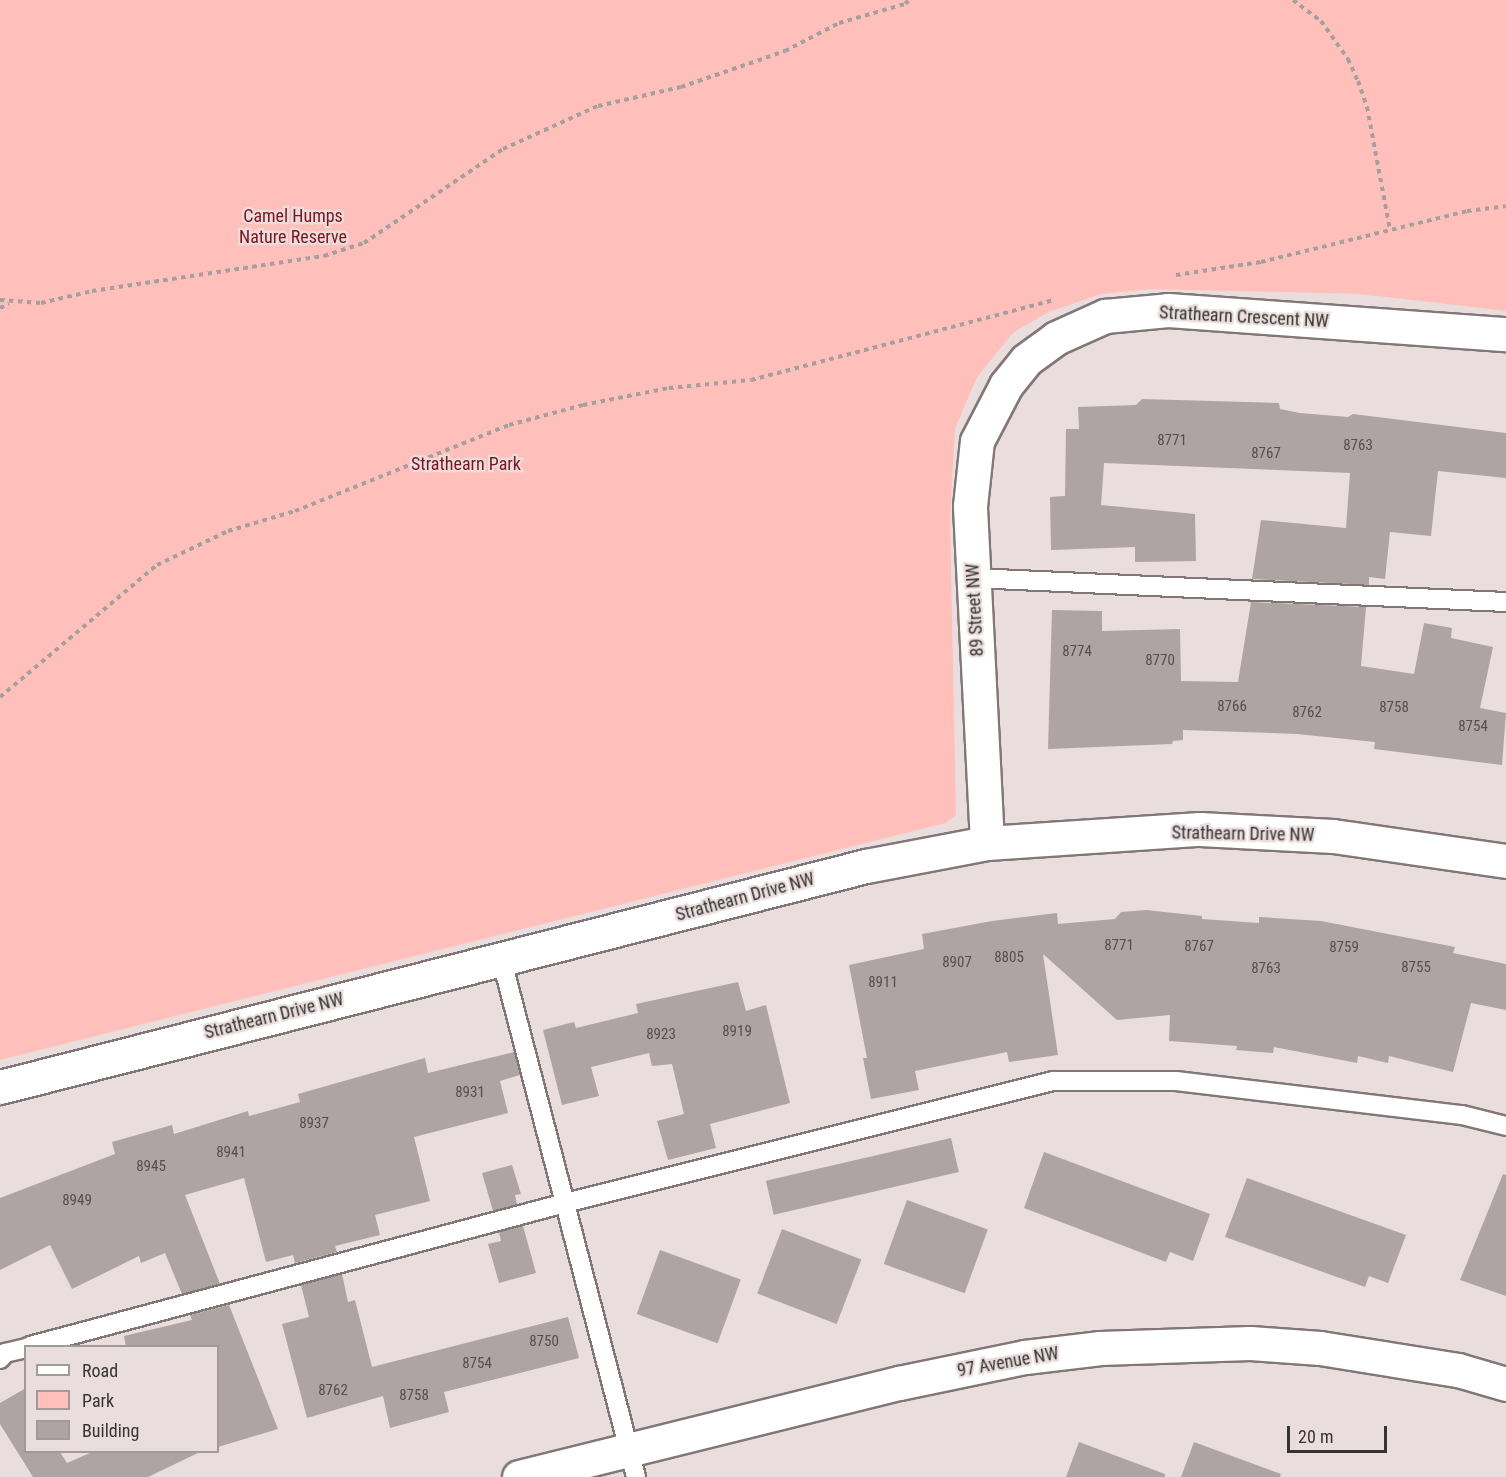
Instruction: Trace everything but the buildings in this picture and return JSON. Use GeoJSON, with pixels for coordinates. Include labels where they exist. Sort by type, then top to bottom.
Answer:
{"type":"FeatureCollection","features":[{"type":"Feature","properties":{"kind":"street","name":"Strathearn Crescent NW"},"geometry":{"type":"LineString","coordinates":[[1006,385],[1026,360],[1056,338],[1106,316],[1168,310],[1506,334]]}},
{"type":"Feature","properties":{"kind":"street","name":"89 Street NW"},"geometry":{"type":"LineString","coordinates":[[987,843],[970,506],[977,441],[1006,385]]}},
{"type":"Feature","properties":{"kind":"street","name":"Strathearn Drive NW"},"geometry":{"type":"LineString","coordinates":[[0,1087],[138,1049],[502,961],[866,866],[987,843],[1200,829],[1344,837],[1506,861]]}},
{"type":"Feature","properties":{"kind":"street","name":"97 Avenue NW"},"geometry":{"type":"LineString","coordinates":[[519,1477],[633,1463],[899,1383],[1025,1357],[1100,1347],[1251,1343],[1320,1348],[1447,1368],[1506,1384]]}},
{"type":"Feature","properties":{"kind":"lane"},"geometry":{"type":"LineString","coordinates":[[973,578],[1506,602]]}},
{"type":"Feature","properties":{"kind":"lane"},"geometry":{"type":"LineString","coordinates":[[502,961],[633,1463]]}},
{"type":"Feature","properties":{"kind":"lane"},"geometry":{"type":"LineString","coordinates":[[35,1345],[565,1203],[1053,1081],[1176,1081],[1462,1115],[1506,1126]]}},
{"type":"Feature","properties":{"kind":"lane"},"geometry":{"type":"LineString","coordinates":[[0,1359],[5,1353],[24,1348]]}},
{"type":"Feature","properties":{"kind":"path"},"geometry":{"type":"LineString","coordinates":[[0,308],[10,304],[41,303],[92,291],[324,256],[364,243],[503,149],[598,106],[681,87],[785,51],[838,23],[905,4],[909,0]]}},
{"type":"Feature","properties":{"kind":"path"},"geometry":{"type":"LineString","coordinates":[[1293,0],[1321,21],[1348,59],[1358,81],[1367,107],[1390,230]]}},
{"type":"Feature","properties":{"kind":"path"},"geometry":{"type":"LineString","coordinates":[[1169,276],[1261,262],[1390,230],[1506,206]]}},
{"type":"Feature","properties":{"kind":"path"},"geometry":{"type":"LineString","coordinates":[[0,697],[157,565],[228,531],[295,511],[520,422],[669,388],[751,380],[1059,298]]}},
{"type":"Feature","properties":{"kind":"path"},"geometry":{"type":"LineString","coordinates":[[0,300],[10,304]]}},
{"type":"Feature","properties":{"kind":"green space","name":"Strathearn Park"},"geometry":{"type":"Polygon","coordinates":[[[0,0],[1506,0],[1506,311],[1361,294],[1151,289],[1101,294],[1049,312],[1014,332],[977,377],[955,429],[950,517],[956,815],[946,823],[0,1060],[0,0]]]}},
{"type":"Feature","properties":{"kind":"park label","name":"Camel Humps Nature Reserve"},"geometry":{"type":"Point","coordinates":[293,227]}}]}
